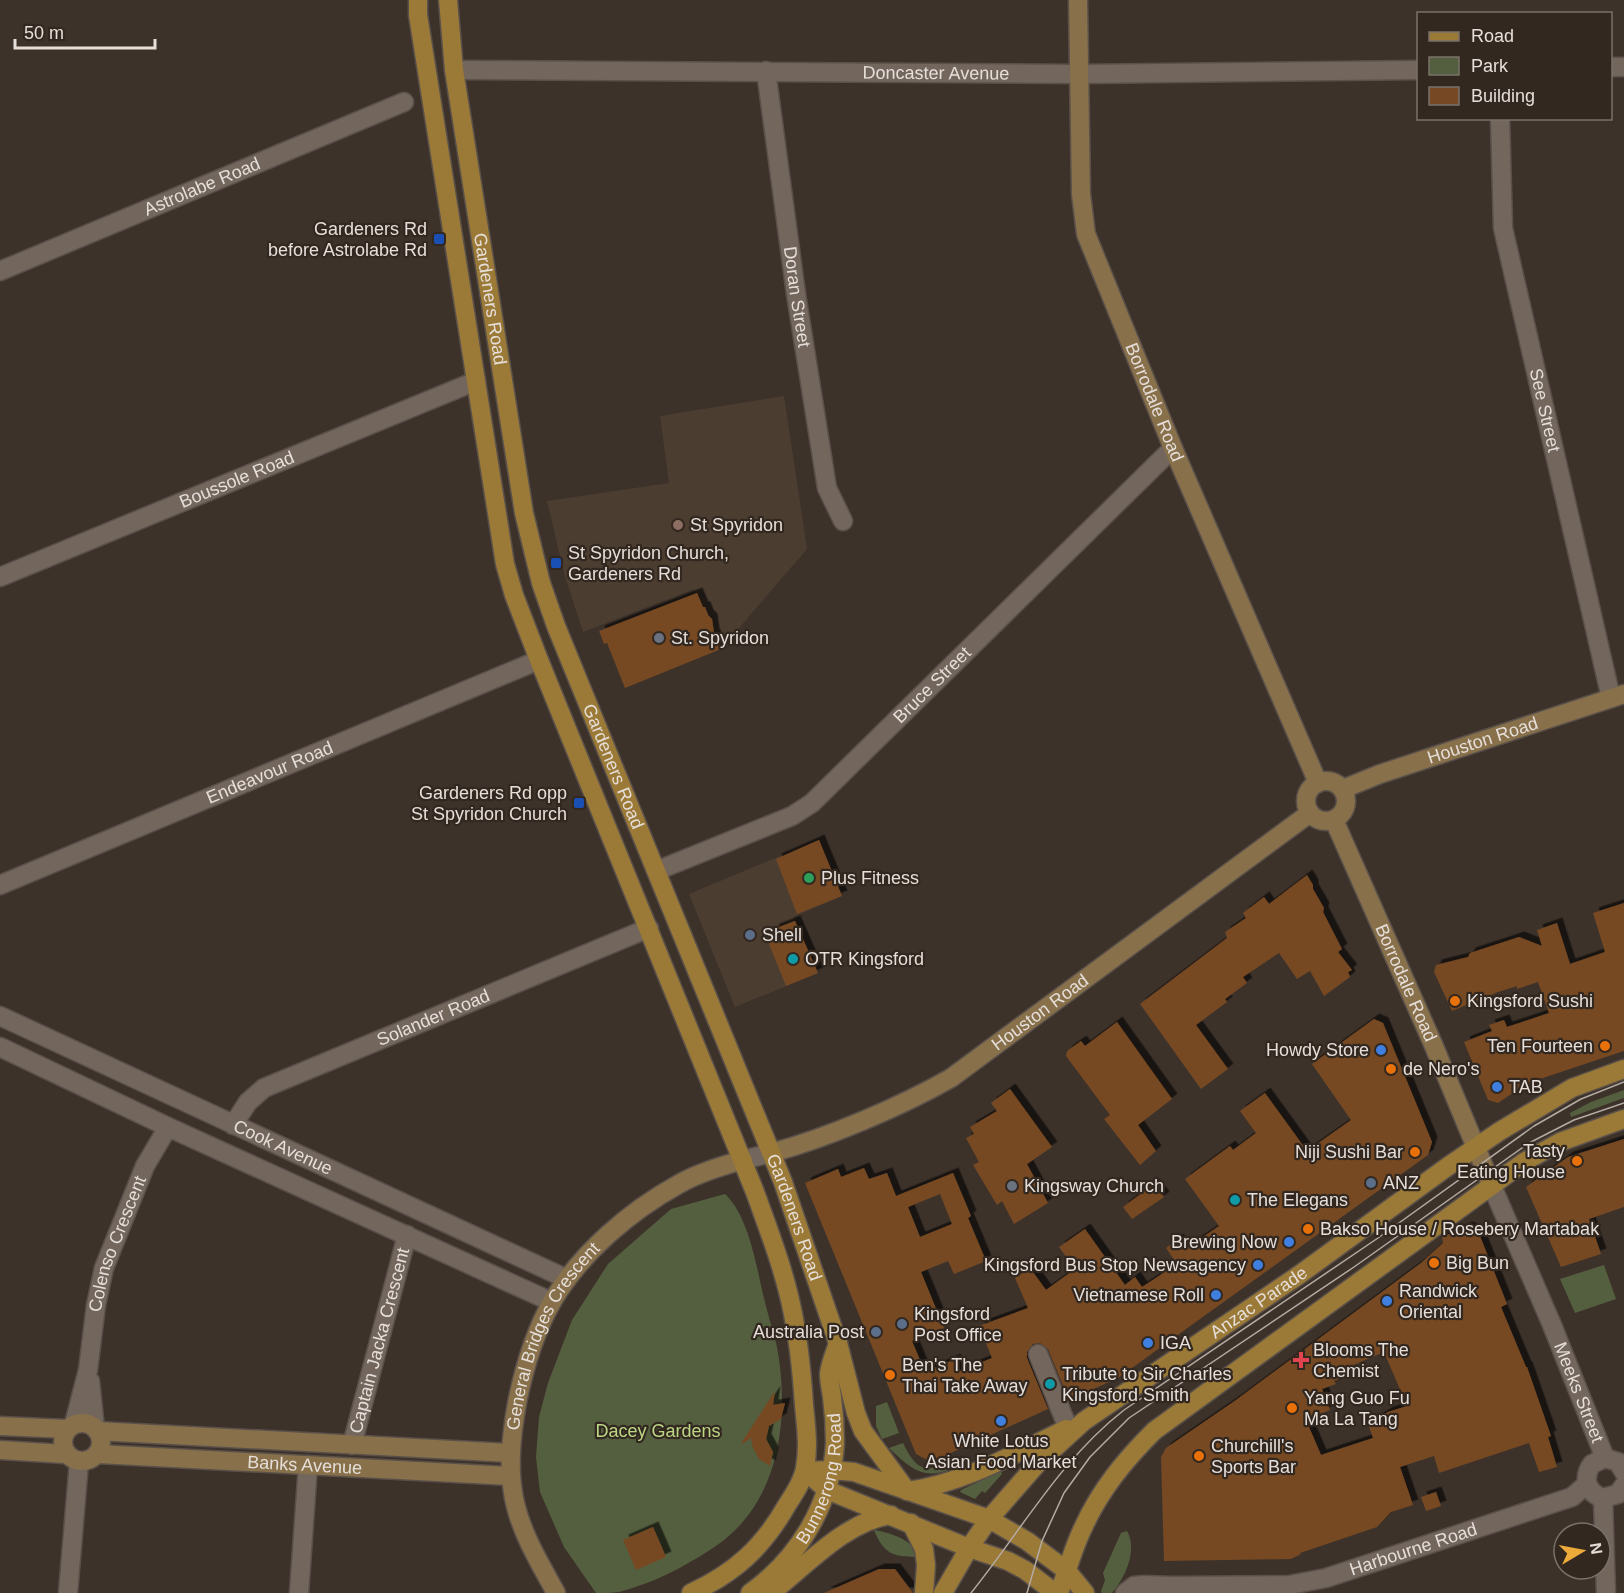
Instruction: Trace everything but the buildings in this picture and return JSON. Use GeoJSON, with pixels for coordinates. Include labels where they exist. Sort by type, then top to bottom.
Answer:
{"type":"FeatureCollection","features":[{"type":"Feature","properties":{"kind":"main road","name":"Gardeners Road"},"geometry":{"type":"LineString","coordinates":[[418,0],[420,26],[505,564],[514,595],[539,660],[743,1161],[768,1230],[793,1312],[807,1440],[805,1471]]}},
{"type":"Feature","properties":{"kind":"main road","name":"Gardeners Road"},"geometry":{"type":"LineString","coordinates":[[448,0],[454,70],[530,542],[541,584],[556,626],[771,1153],[838,1343],[856,1413],[863,1431],[887,1462],[894,1477],[907,1491]]}},
{"type":"Feature","properties":{"kind":"main road","name":"Anzac Parade"},"geometry":{"type":"LineString","coordinates":[[943,1593],[989,1519],[1037,1464],[1076,1425],[1299,1275],[1477,1147],[1572,1088],[1624,1069]]}},
{"type":"Feature","properties":{"kind":"main road"},"geometry":{"type":"LineString","coordinates":[[805,1471],[827,1490],[969,1548],[1008,1561],[1057,1593],[1093,1506],[1129,1455],[1154,1431],[1524,1162],[1560,1142],[1624,1119]]}},
{"type":"Feature","properties":{"kind":"main road","name":"Bunnerong Road"},"geometry":{"type":"LineString","coordinates":[[750,1593],[769,1578],[796,1548],[818,1512],[827,1490],[835,1442],[829,1374],[838,1343]]}},
{"type":"Feature","properties":{"kind":"main road"},"geometry":{"type":"LineString","coordinates":[[907,1491],[946,1482],[984,1468],[1076,1425]]}},
{"type":"Feature","properties":{"kind":"main road"},"geometry":{"type":"LineString","coordinates":[[805,1471],[854,1472],[989,1519],[1027,1541],[1067,1571],[1084,1593]]}},
{"type":"Feature","properties":{"kind":"main road","name":"Bunnerong Road"},"geometry":{"type":"LineString","coordinates":[[691,1593],[726,1575],[753,1553],[774,1528],[805,1471]]}},
{"type":"Feature","properties":{"kind":"main road"},"geometry":{"type":"LineString","coordinates":[[771,1593],[857,1525],[877,1517],[891,1515]]}},
{"type":"Feature","properties":{"kind":"main road"},"geometry":{"type":"LineString","coordinates":[[911,1523],[924,1549],[924,1593]]}},
{"type":"Feature","properties":{"kind":"street","name":"Borrodale Road"},"geometry":{"type":"LineString","coordinates":[[1078,0],[1081,194],[1086,234],[1173,448],[1318,783]]}},
{"type":"Feature","properties":{"kind":"street","name":"Doncaster Avenue"},"geometry":{"type":"LineString","coordinates":[[454,70],[766,70],[1079,74],[1417,70]]}},
{"type":"Feature","properties":{"kind":"street","name":"Doran Street"},"geometry":{"type":"LineString","coordinates":[[766,70],[796,294],[827,488],[843,521]]}},
{"type":"Feature","properties":{"kind":"street","name":"Astrolabe Road"},"geometry":{"type":"LineString","coordinates":[[0,271],[404,102]]}},
{"type":"Feature","properties":{"kind":"street","name":"See Street"},"geometry":{"type":"LineString","coordinates":[[1500,120],[1503,228],[1617,696]]}},
{"type":"Feature","properties":{"kind":"street","name":"Boussole Road"},"geometry":{"type":"LineString","coordinates":[[0,578],[476,381]]}},
{"type":"Feature","properties":{"kind":"street","name":"Bruce Street"},"geometry":{"type":"LineString","coordinates":[[656,871],[792,816],[812,803],[1173,448]]}},
{"type":"Feature","properties":{"kind":"street","name":"Endeavour Road"},"geometry":{"type":"LineString","coordinates":[[0,885],[539,660]]}},
{"type":"Feature","properties":{"kind":"street","name":"Houston Road"},"geometry":{"type":"LineString","coordinates":[[1343,789],[1380,774],[1617,696]]}},
{"type":"Feature","properties":{"kind":"street"},"geometry":{"type":"LineString","coordinates":[[1329,782],[1343,789],[1345,809],[1334,820],[1320,820],[1310,813],[1307,806],[1308,795],[1318,783],[1329,782]]}},
{"type":"Feature","properties":{"kind":"street","name":"Houston Road"},"geometry":{"type":"LineString","coordinates":[[743,1161],[798,1146],[867,1118],[951,1078],[1310,813]]}},
{"type":"Feature","properties":{"kind":"street","name":"Borrodale Road"},"geometry":{"type":"LineString","coordinates":[[1334,820],[1492,1186]]}},
{"type":"Feature","properties":{"kind":"street","name":"Solander Road"},"geometry":{"type":"LineString","coordinates":[[233,1125],[248,1102],[264,1088],[649,928]]}},
{"type":"Feature","properties":{"kind":"street","name":"Cook Avenue"},"geometry":{"type":"LineString","coordinates":[[0,1016],[567,1279]]}},
{"type":"Feature","properties":{"kind":"street","name":"Cook Avenue"},"geometry":{"type":"LineString","coordinates":[[0,1047],[168,1127],[552,1302]]}},
{"type":"Feature","properties":{"kind":"street","name":"Colenso Crescent"},"geometry":{"type":"LineString","coordinates":[[70,1427],[88,1370],[96,1305],[104,1268],[145,1166],[168,1127]]}},
{"type":"Feature","properties":{"kind":"street","name":"General Bridges Crescent"},"geometry":{"type":"LineString","coordinates":[[556,1593],[526,1535],[516,1506],[511,1476],[511,1453],[520,1391],[539,1331],[552,1302],[567,1279],[615,1229],[639,1208],[699,1174],[743,1161]]}},
{"type":"Feature","properties":{"kind":"street","name":"Meeks Street"},"geometry":{"type":"LineString","coordinates":[[1492,1186],[1552,1325],[1605,1458]]}},
{"type":"Feature","properties":{"kind":"street","name":"Captain Jacka Crescent"},"geometry":{"type":"LineString","coordinates":[[352,1445],[406,1236]]}},
{"type":"Feature","properties":{"kind":"street"},"geometry":{"type":"LineString","coordinates":[[1038,1354],[1076,1425]]}},
{"type":"Feature","properties":{"kind":"street","name":"Colenso Crescent"},"geometry":{"type":"LineString","coordinates":[[88,1370],[96,1430]]}},
{"type":"Feature","properties":{"kind":"street"},"geometry":{"type":"LineString","coordinates":[[0,1426],[70,1427],[85,1423],[96,1430],[101,1443],[98,1454],[89,1460],[0,1450]]}},
{"type":"Feature","properties":{"kind":"street"},"geometry":{"type":"LineString","coordinates":[[68,1593],[72,1458],[62,1441],[70,1427]]}},
{"type":"Feature","properties":{"kind":"street","name":"Banks Avenue"},"geometry":{"type":"LineString","coordinates":[[96,1430],[511,1453]]}},
{"type":"Feature","properties":{"kind":"street","name":"Banks Avenue"},"geometry":{"type":"LineString","coordinates":[[98,1454],[511,1476]]}},
{"type":"Feature","properties":{"kind":"street"},"geometry":{"type":"LineString","coordinates":[[1624,1472],[1617,1462],[1605,1458],[1597,1460],[1588,1470],[1586,1478],[1593,1493],[1603,1498],[1618,1494],[1624,1485]]}},
{"type":"Feature","properties":{"kind":"street"},"geometry":{"type":"LineString","coordinates":[[299,1593],[308,1465]]}},
{"type":"Feature","properties":{"kind":"street","name":"Harbourne Road"},"geometry":{"type":"LineString","coordinates":[[1125,1593],[1134,1586],[1144,1584],[1172,1586],[1289,1585],[1326,1578],[1572,1497],[1587,1484]]}},
{"type":"Feature","properties":{"kind":"street"},"geometry":{"type":"LineString","coordinates":[[1603,1498],[1606,1593]]}},
{"type":"Feature","properties":{"kind":"shaded area","name":"St Spyridon"},"geometry":{"type":"Polygon","coordinates":[[[784,396],[807,549],[721,649],[711,626],[712,619],[706,615],[705,607],[694,589],[583,632],[564,573],[547,501],[669,483],[660,416],[784,396]]]}},
{"type":"Feature","properties":{"kind":"shaded area"},"geometry":{"type":"Polygon","coordinates":[[[819,840],[842,896],[793,917],[818,973],[735,1007],[689,894],[819,840]]]}},
{"type":"Feature","properties":{"kind":"green space"},"geometry":{"type":"Polygon","coordinates":[[[1624,1090],[1624,1098],[1571,1117],[1570,1113],[1591,1102],[1624,1090]]]}},
{"type":"Feature","properties":{"kind":"green space","name":"Dacey Gardens"},"geometry":{"type":"Polygon","coordinates":[[[725,1194],[740,1214],[750,1241],[777,1347],[782,1417],[774,1463],[755,1505],[736,1530],[717,1545],[664,1576],[619,1592],[596,1593],[564,1547],[540,1492],[536,1457],[539,1417],[548,1383],[572,1320],[608,1264],[671,1209],[725,1194]]]}},
{"type":"Feature","properties":{"kind":"green space"},"geometry":{"type":"Polygon","coordinates":[[[1604,1265],[1616,1299],[1575,1313],[1560,1279],[1604,1265]]]}},
{"type":"Feature","properties":{"kind":"green space"},"geometry":{"type":"Polygon","coordinates":[[[887,1402],[899,1433],[882,1439],[876,1426],[876,1406],[887,1402]]]}},
{"type":"Feature","properties":{"kind":"green space"},"geometry":{"type":"Polygon","coordinates":[[[903,1443],[916,1463],[923,1467],[936,1467],[965,1459],[967,1463],[943,1472],[925,1473],[908,1465],[889,1448],[903,1443]]]}},
{"type":"Feature","properties":{"kind":"green space"},"geometry":{"type":"Polygon","coordinates":[[[1001,1471],[1002,1474],[985,1493],[982,1491],[975,1499],[960,1492],[961,1490],[1001,1471]]]}},
{"type":"Feature","properties":{"kind":"green space"},"geometry":{"type":"Polygon","coordinates":[[[874,1530],[901,1538],[917,1551],[920,1557],[891,1553],[882,1545],[874,1530]]]}},
{"type":"Feature","properties":{"kind":"green space"},"geometry":{"type":"Polygon","coordinates":[[[1127,1531],[1131,1555],[1125,1572],[1112,1593],[1102,1593],[1105,1580],[1103,1573],[1121,1533],[1127,1531]]]}},
{"type":"Feature","properties":{"kind":"tram line"},"geometry":{"type":"LineString","coordinates":[[971,1593],[1042,1497],[1080,1451],[1124,1410],[1378,1238],[1534,1126],[1581,1099],[1624,1082]]}},
{"type":"Feature","properties":{"kind":"tram line"},"geometry":{"type":"LineString","coordinates":[[1027,1593],[1042,1541],[1064,1493],[1090,1457],[1129,1418],[1354,1267],[1529,1143],[1574,1120],[1624,1103]]}},
{"type":"Feature","properties":{"kind":"place","name":"Gardeners Rd before Astrolabe Rd"},"geometry":{"type":"Point","coordinates":[439,239]}},
{"type":"Feature","properties":{"kind":"place","name":"St Spyridon"},"geometry":{"type":"Point","coordinates":[678,525]}},
{"type":"Feature","properties":{"kind":"place","name":"St Spyridon Church, Gardeners Rd"},"geometry":{"type":"Point","coordinates":[556,563]}},
{"type":"Feature","properties":{"kind":"place","name":"St. Spyridon"},"geometry":{"type":"Point","coordinates":[659,638]}},
{"type":"Feature","properties":{"kind":"place","name":"Gardeners Rd opp St Spyridon Church"},"geometry":{"type":"Point","coordinates":[579,803]}},
{"type":"Feature","properties":{"kind":"place","name":"Plus Fitness"},"geometry":{"type":"Point","coordinates":[809,878]}},
{"type":"Feature","properties":{"kind":"place","name":"Shell"},"geometry":{"type":"Point","coordinates":[750,935]}},
{"type":"Feature","properties":{"kind":"place","name":"OTR Kingsford"},"geometry":{"type":"Point","coordinates":[793,959]}},
{"type":"Feature","properties":{"kind":"place","name":"Kingsford Sushi"},"geometry":{"type":"Point","coordinates":[1455,1001]}},
{"type":"Feature","properties":{"kind":"place","name":"Ten Fourteen"},"geometry":{"type":"Point","coordinates":[1605,1046]}},
{"type":"Feature","properties":{"kind":"place","name":"Howdy Store"},"geometry":{"type":"Point","coordinates":[1381,1050]}},
{"type":"Feature","properties":{"kind":"place","name":"de Nero's"},"geometry":{"type":"Point","coordinates":[1391,1069]}},
{"type":"Feature","properties":{"kind":"place","name":"TAB"},"geometry":{"type":"Point","coordinates":[1497,1087]}},
{"type":"Feature","properties":{"kind":"place","name":"Niji Sushi Bar"},"geometry":{"type":"Point","coordinates":[1415,1152]}},
{"type":"Feature","properties":{"kind":"place","name":"Tasty Eating House"},"geometry":{"type":"Point","coordinates":[1577,1161]}},
{"type":"Feature","properties":{"kind":"place","name":"ANZ"},"geometry":{"type":"Point","coordinates":[1371,1183]}},
{"type":"Feature","properties":{"kind":"place","name":"Kingsway Church"},"geometry":{"type":"Point","coordinates":[1012,1186]}},
{"type":"Feature","properties":{"kind":"place","name":"The Elegans"},"geometry":{"type":"Point","coordinates":[1235,1200]}},
{"type":"Feature","properties":{"kind":"place","name":"Bakso House / Rosebery Martabak"},"geometry":{"type":"Point","coordinates":[1308,1229]}},
{"type":"Feature","properties":{"kind":"place","name":"Brewing Now"},"geometry":{"type":"Point","coordinates":[1289,1242]}},
{"type":"Feature","properties":{"kind":"place","name":"Big Bun"},"geometry":{"type":"Point","coordinates":[1434,1263]}},
{"type":"Feature","properties":{"kind":"place","name":"Kingsford Bus Stop Newsagency"},"geometry":{"type":"Point","coordinates":[1258,1265]}},
{"type":"Feature","properties":{"kind":"place","name":"Vietnamese Roll"},"geometry":{"type":"Point","coordinates":[1216,1295]}},
{"type":"Feature","properties":{"kind":"place","name":"Randwick Oriental"},"geometry":{"type":"Point","coordinates":[1387,1301]}},
{"type":"Feature","properties":{"kind":"place","name":"Kingsford Post Office"},"geometry":{"type":"Point","coordinates":[902,1324]}},
{"type":"Feature","properties":{"kind":"place","name":"Australia Post"},"geometry":{"type":"Point","coordinates":[876,1332]}},
{"type":"Feature","properties":{"kind":"place","name":"IGA"},"geometry":{"type":"Point","coordinates":[1148,1343]}},
{"type":"Feature","properties":{"kind":"place","name":"Blooms The Chemist"},"geometry":{"type":"Point","coordinates":[1301,1360]}},
{"type":"Feature","properties":{"kind":"place","name":"Ben's The Thai Take Away"},"geometry":{"type":"Point","coordinates":[890,1375]}},
{"type":"Feature","properties":{"kind":"place","name":"Tribute to Sir Charles Kingsford Smith"},"geometry":{"type":"Point","coordinates":[1050,1384]}},
{"type":"Feature","properties":{"kind":"place","name":"Yang Guo Fu Ma La Tang"},"geometry":{"type":"Point","coordinates":[1292,1408]}},
{"type":"Feature","properties":{"kind":"place","name":"White Lotus Asian Food Market"},"geometry":{"type":"Point","coordinates":[1001,1421]}},
{"type":"Feature","properties":{"kind":"place","name":"Churchill's Sports Bar"},"geometry":{"type":"Point","coordinates":[1199,1456]}}]}
